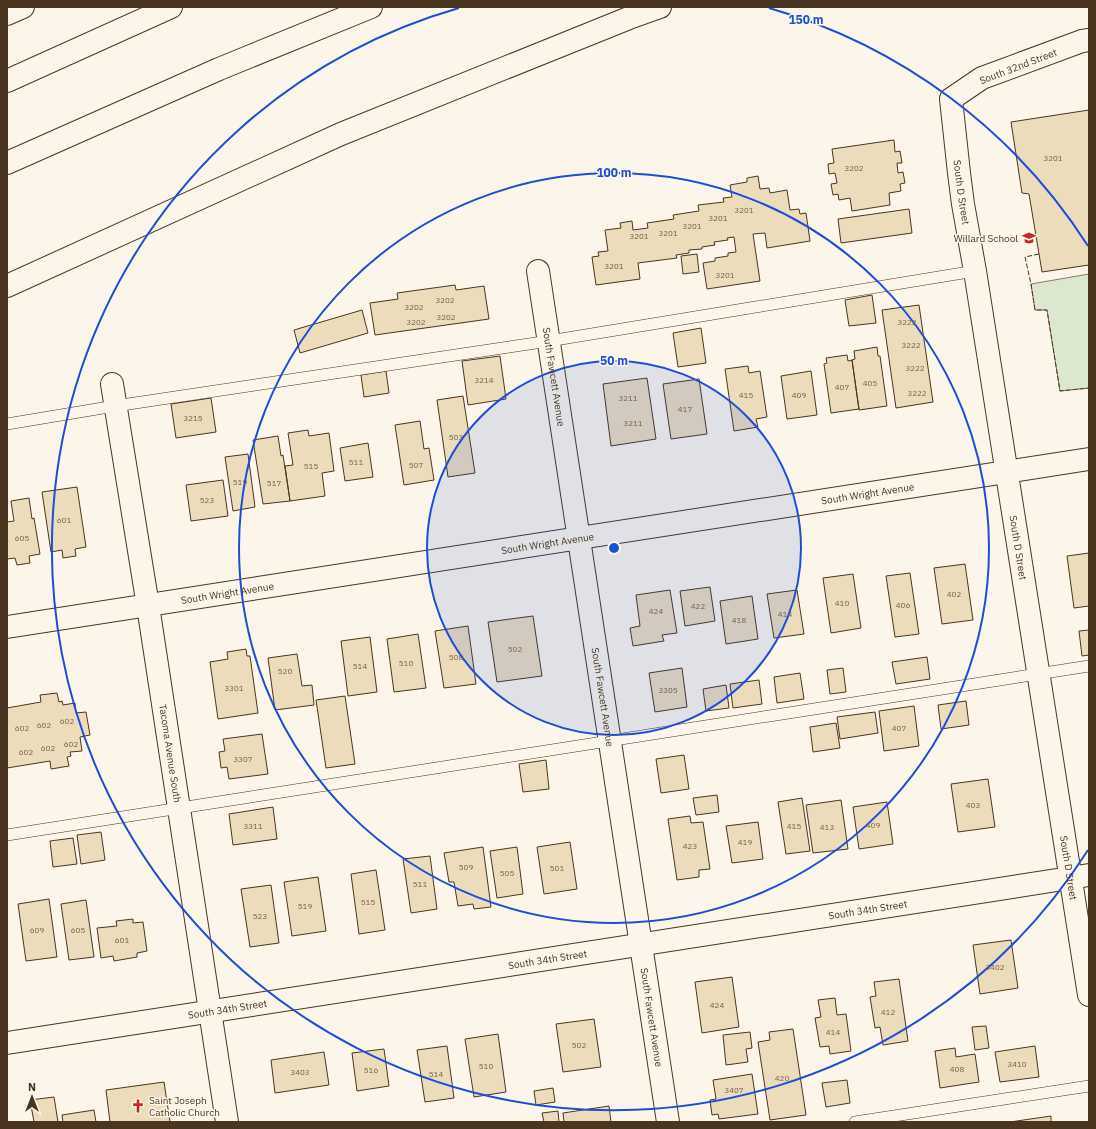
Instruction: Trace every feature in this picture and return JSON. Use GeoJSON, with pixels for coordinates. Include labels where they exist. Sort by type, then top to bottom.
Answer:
{"type":"FeatureCollection","features":[{"type":"Feature","properties":{"kind":"main road"},"geometry":{"type":"LineString","coordinates":[[7,14],[23,7]]}},
{"type":"Feature","properties":{"kind":"main road"},"geometry":{"type":"LineString","coordinates":[[7,81],[171,7]]}},
{"type":"Feature","properties":{"kind":"main road"},"geometry":{"type":"LineString","coordinates":[[7,163],[219,69],[371,7]]}},
{"type":"Feature","properties":{"kind":"main road"},"geometry":{"type":"LineString","coordinates":[[7,286],[341,134],[586,35],[660,7]]}},
{"type":"Feature","properties":{"kind":"main road","name":"South 32nd Street"},"geometry":{"type":"LineString","coordinates":[[951,99],[982,78],[1082,41],[1089,40]]}},
{"type":"Feature","properties":{"kind":"main road","name":"South D Street"},"geometry":{"type":"LineString","coordinates":[[951,99],[962,196],[1038,673],[1080,877],[1089,995]]}},
{"type":"Feature","properties":{"kind":"main road","name":"South Fawcett Avenue"},"geometry":{"type":"LineString","coordinates":[[538,271],[668,1122]]}},
{"type":"Feature","properties":{"kind":"main road","name":"Tacoma Avenue South"},"geometry":{"type":"LineString","coordinates":[[112,384],[148,606],[227,1122]]}},
{"type":"Feature","properties":{"kind":"main road","name":"South Wright Avenue"},"geometry":{"type":"LineString","coordinates":[[7,627],[1089,459]]}},
{"type":"Feature","properties":{"kind":"main road","name":"South 34th Street"},"geometry":{"type":"LineString","coordinates":[[7,1043],[1080,877]]}},
{"type":"Feature","properties":{"kind":"lane"},"geometry":{"type":"LineString","coordinates":[[7,424],[115,406],[549,341],[975,271]]}},
{"type":"Feature","properties":{"kind":"lane"},"geometry":{"type":"LineString","coordinates":[[7,835],[1089,666]]}},
{"type":"Feature","properties":{"kind":"lane"},"geometry":{"type":"LineString","coordinates":[[856,1122],[1089,1086]]}},
{"type":"Feature","properties":{"kind":"green space"},"geometry":{"type":"Polygon","coordinates":[[[1089,274],[1089,388],[1060,391],[1047,310],[1035,310],[1031,284],[1089,274]]]}},
{"type":"Feature","properties":{"kind":"building"},"geometry":{"type":"Polygon","coordinates":[[[1089,110],[1089,265],[1042,272],[1029,194],[1022,193],[1011,122],[1089,110]]]}},
{"type":"Feature","properties":{"kind":"building"},"geometry":{"type":"Polygon","coordinates":[[[894,140],[895,152],[900,151],[902,163],[897,163],[898,173],[903,172],[905,183],[900,184],[901,191],[889,193],[890,205],[852,211],[850,198],[839,200],[838,194],[833,195],[831,184],[837,183],[835,173],[829,174],[828,164],[834,163],[832,149],[894,140]]]}},
{"type":"Feature","properties":{"kind":"building"},"geometry":{"type":"Polygon","coordinates":[[[758,176],[760,189],[769,188],[770,193],[787,190],[790,210],[799,209],[800,214],[806,213],[810,241],[767,248],[765,233],[753,234],[760,281],[707,289],[703,263],[715,261],[715,258],[728,256],[728,253],[736,252],[734,237],[727,238],[728,240],[714,242],[715,245],[702,247],[702,249],[689,250],[689,253],[676,255],[677,258],[638,263],[640,279],[596,285],[592,257],[599,256],[598,252],[608,251],[605,230],[621,228],[620,223],[632,221],[633,230],[648,228],[647,223],[674,219],[673,215],[699,211],[698,205],[724,202],[723,198],[732,197],[730,185],[747,182],[747,178],[758,176]]]}},
{"type":"Feature","properties":{"kind":"building"},"geometry":{"type":"Polygon","coordinates":[[[909,209],[912,233],[841,243],[838,219],[909,209]]]}},
{"type":"Feature","properties":{"kind":"building"},"geometry":{"type":"Polygon","coordinates":[[[697,254],[699,272],[683,274],[681,256],[697,254]]]}},
{"type":"Feature","properties":{"kind":"building"},"geometry":{"type":"Polygon","coordinates":[[[455,285],[456,290],[484,286],[489,319],[375,335],[370,303],[398,299],[397,293],[455,285]]]}},
{"type":"Feature","properties":{"kind":"building"},"geometry":{"type":"Polygon","coordinates":[[[872,295],[876,323],[849,326],[845,300],[872,295]]]}},
{"type":"Feature","properties":{"kind":"building"},"geometry":{"type":"Polygon","coordinates":[[[919,305],[933,402],[896,408],[882,310],[919,305]]]}},
{"type":"Feature","properties":{"kind":"building"},"geometry":{"type":"Polygon","coordinates":[[[362,310],[368,333],[300,353],[294,330],[362,310]]]}},
{"type":"Feature","properties":{"kind":"building"},"geometry":{"type":"Polygon","coordinates":[[[701,328],[706,363],[678,367],[673,333],[701,328]]]}},
{"type":"Feature","properties":{"kind":"building"},"geometry":{"type":"Polygon","coordinates":[[[877,347],[878,356],[880,356],[887,406],[859,410],[852,360],[855,359],[854,351],[877,347]]]}},
{"type":"Feature","properties":{"kind":"building"},"geometry":{"type":"Polygon","coordinates":[[[847,355],[848,361],[852,360],[859,409],[831,413],[824,364],[827,363],[826,358],[847,355]]]}},
{"type":"Feature","properties":{"kind":"building"},"geometry":{"type":"Polygon","coordinates":[[[500,356],[506,399],[468,405],[462,361],[500,356]]]}},
{"type":"Feature","properties":{"kind":"building"},"geometry":{"type":"Polygon","coordinates":[[[748,366],[749,373],[760,371],[767,417],[756,419],[758,427],[734,431],[725,369],[748,366]]]}},
{"type":"Feature","properties":{"kind":"building"},"geometry":{"type":"Polygon","coordinates":[[[386,371],[389,393],[364,397],[361,375],[386,371]]]}},
{"type":"Feature","properties":{"kind":"building"},"geometry":{"type":"Polygon","coordinates":[[[811,371],[817,415],[787,419],[781,376],[811,371]]]}},
{"type":"Feature","properties":{"kind":"building"},"geometry":{"type":"Polygon","coordinates":[[[647,378],[656,439],[611,446],[603,384],[647,378]]]}},
{"type":"Feature","properties":{"kind":"building"},"geometry":{"type":"Polygon","coordinates":[[[699,379],[707,434],[671,439],[663,384],[699,379]]]}},
{"type":"Feature","properties":{"kind":"building"},"geometry":{"type":"Polygon","coordinates":[[[463,396],[475,473],[448,477],[437,400],[463,396]]]}},
{"type":"Feature","properties":{"kind":"building"},"geometry":{"type":"Polygon","coordinates":[[[211,398],[216,432],[176,438],[171,404],[211,398]]]}},
{"type":"Feature","properties":{"kind":"building"},"geometry":{"type":"Polygon","coordinates":[[[420,421],[424,449],[429,448],[434,480],[404,485],[395,425],[420,421]]]}},
{"type":"Feature","properties":{"kind":"building"},"geometry":{"type":"Polygon","coordinates":[[[308,430],[309,436],[329,433],[334,471],[322,473],[325,496],[290,501],[285,466],[293,465],[288,433],[308,430]]]}},
{"type":"Feature","properties":{"kind":"building"},"geometry":{"type":"Polygon","coordinates":[[[278,436],[281,456],[283,455],[290,501],[263,504],[253,440],[278,436]]]}},
{"type":"Feature","properties":{"kind":"building"},"geometry":{"type":"Polygon","coordinates":[[[368,443],[373,477],[345,481],[340,448],[368,443]]]}},
{"type":"Feature","properties":{"kind":"building"},"geometry":{"type":"Polygon","coordinates":[[[248,454],[255,507],[233,511],[225,457],[248,454]]]}},
{"type":"Feature","properties":{"kind":"building"},"geometry":{"type":"Polygon","coordinates":[[[223,480],[228,516],[191,521],[186,485],[223,480]]]}},
{"type":"Feature","properties":{"kind":"building"},"geometry":{"type":"Polygon","coordinates":[[[77,487],[86,547],[75,549],[76,556],[63,558],[62,550],[51,552],[42,492],[77,487]]]}},
{"type":"Feature","properties":{"kind":"building"},"geometry":{"type":"Polygon","coordinates":[[[29,498],[40,554],[29,556],[30,563],[17,565],[15,558],[7,559],[7,522],[14,521],[11,501],[29,498]]]}},
{"type":"Feature","properties":{"kind":"building"},"geometry":{"type":"Polygon","coordinates":[[[1089,553],[1089,606],[1074,608],[1067,556],[1089,553]]]}},
{"type":"Feature","properties":{"kind":"building"},"geometry":{"type":"Polygon","coordinates":[[[965,564],[973,620],[942,624],[934,568],[965,564]]]}},
{"type":"Feature","properties":{"kind":"building"},"geometry":{"type":"Polygon","coordinates":[[[910,573],[919,634],[895,637],[886,576],[910,573]]]}},
{"type":"Feature","properties":{"kind":"building"},"geometry":{"type":"Polygon","coordinates":[[[853,574],[861,628],[831,633],[823,578],[853,574]]]}},
{"type":"Feature","properties":{"kind":"building"},"geometry":{"type":"Polygon","coordinates":[[[710,587],[715,621],[685,626],[680,591],[710,587]]]}},
{"type":"Feature","properties":{"kind":"building"},"geometry":{"type":"Polygon","coordinates":[[[670,590],[677,633],[662,635],[664,641],[633,646],[630,628],[640,626],[636,595],[670,590]]]}},
{"type":"Feature","properties":{"kind":"building"},"geometry":{"type":"Polygon","coordinates":[[[797,590],[804,634],[774,638],[767,594],[797,590]]]}},
{"type":"Feature","properties":{"kind":"building"},"geometry":{"type":"Polygon","coordinates":[[[752,596],[758,639],[726,644],[720,601],[752,596]]]}},
{"type":"Feature","properties":{"kind":"building"},"geometry":{"type":"Polygon","coordinates":[[[533,616],[542,676],[497,682],[488,622],[533,616]]]}},
{"type":"Feature","properties":{"kind":"building"},"geometry":{"type":"Polygon","coordinates":[[[468,626],[476,684],[444,688],[435,631],[468,626]]]}},
{"type":"Feature","properties":{"kind":"building"},"geometry":{"type":"Polygon","coordinates":[[[1089,630],[1089,655],[1082,656],[1079,631],[1089,630]]]}},
{"type":"Feature","properties":{"kind":"building"},"geometry":{"type":"Polygon","coordinates":[[[418,634],[426,688],[394,692],[387,639],[418,634]]]}},
{"type":"Feature","properties":{"kind":"building"},"geometry":{"type":"Polygon","coordinates":[[[370,637],[377,692],[348,696],[341,641],[370,637]]]}},
{"type":"Feature","properties":{"kind":"building"},"geometry":{"type":"Polygon","coordinates":[[[246,649],[247,656],[250,656],[258,713],[218,719],[210,662],[228,659],[227,652],[246,649]]]}},
{"type":"Feature","properties":{"kind":"building"},"geometry":{"type":"Polygon","coordinates":[[[297,654],[302,686],[312,685],[314,705],[275,710],[268,658],[297,654]]]}},
{"type":"Feature","properties":{"kind":"building"},"geometry":{"type":"Polygon","coordinates":[[[927,657],[930,679],[896,684],[892,662],[927,657]]]}},
{"type":"Feature","properties":{"kind":"building"},"geometry":{"type":"Polygon","coordinates":[[[682,668],[687,707],[655,712],[649,673],[682,668]]]}},
{"type":"Feature","properties":{"kind":"building"},"geometry":{"type":"Polygon","coordinates":[[[843,668],[846,692],[830,694],[827,670],[843,668]]]}},
{"type":"Feature","properties":{"kind":"building"},"geometry":{"type":"Polygon","coordinates":[[[800,673],[804,699],[777,703],[774,677],[800,673]]]}},
{"type":"Feature","properties":{"kind":"building"},"geometry":{"type":"Polygon","coordinates":[[[759,680],[762,704],[733,708],[730,684],[759,680]]]}},
{"type":"Feature","properties":{"kind":"building"},"geometry":{"type":"Polygon","coordinates":[[[726,685],[729,708],[706,711],[703,689],[726,685]]]}},
{"type":"Feature","properties":{"kind":"building"},"geometry":{"type":"Polygon","coordinates":[[[57,693],[59,702],[62,701],[63,705],[75,703],[76,713],[86,712],[90,735],[80,737],[82,751],[70,752],[71,756],[67,757],[69,766],[51,769],[50,761],[7,768],[7,708],[41,702],[40,695],[57,693]]]}},
{"type":"Feature","properties":{"kind":"building"},"geometry":{"type":"Polygon","coordinates":[[[345,696],[355,764],[326,768],[316,700],[345,696]]]}},
{"type":"Feature","properties":{"kind":"building"},"geometry":{"type":"Polygon","coordinates":[[[966,701],[969,725],[941,729],[938,705],[966,701]]]}},
{"type":"Feature","properties":{"kind":"building"},"geometry":{"type":"Polygon","coordinates":[[[914,706],[919,746],[884,751],[879,711],[914,706]]]}},
{"type":"Feature","properties":{"kind":"building"},"geometry":{"type":"Polygon","coordinates":[[[875,712],[878,733],[840,739],[837,717],[875,712]]]}},
{"type":"Feature","properties":{"kind":"building"},"geometry":{"type":"Polygon","coordinates":[[[836,723],[840,748],[813,752],[810,727],[836,723]]]}},
{"type":"Feature","properties":{"kind":"building"},"geometry":{"type":"Polygon","coordinates":[[[262,734],[268,774],[229,779],[227,767],[221,768],[219,752],[225,751],[223,739],[262,734]]]}},
{"type":"Feature","properties":{"kind":"building"},"geometry":{"type":"Polygon","coordinates":[[[684,755],[689,789],[661,793],[656,759],[684,755]]]}},
{"type":"Feature","properties":{"kind":"building"},"geometry":{"type":"Polygon","coordinates":[[[546,760],[549,789],[523,792],[519,764],[546,760]]]}},
{"type":"Feature","properties":{"kind":"building"},"geometry":{"type":"Polygon","coordinates":[[[988,779],[995,827],[958,832],[951,784],[988,779]]]}},
{"type":"Feature","properties":{"kind":"building"},"geometry":{"type":"Polygon","coordinates":[[[717,795],[719,812],[696,815],[693,798],[717,795]]]}},
{"type":"Feature","properties":{"kind":"building"},"geometry":{"type":"Polygon","coordinates":[[[802,798],[810,851],[786,854],[778,802],[802,798]]]}},
{"type":"Feature","properties":{"kind":"building"},"geometry":{"type":"Polygon","coordinates":[[[841,800],[848,849],[813,853],[806,805],[841,800]]]}},
{"type":"Feature","properties":{"kind":"building"},"geometry":{"type":"Polygon","coordinates":[[[887,802],[893,844],[859,849],[853,807],[887,802]]]}},
{"type":"Feature","properties":{"kind":"building"},"geometry":{"type":"Polygon","coordinates":[[[273,807],[277,839],[233,845],[229,814],[273,807]]]}},
{"type":"Feature","properties":{"kind":"building"},"geometry":{"type":"Polygon","coordinates":[[[690,816],[691,823],[703,822],[710,869],[699,870],[699,877],[677,880],[668,819],[690,816]]]}},
{"type":"Feature","properties":{"kind":"building"},"geometry":{"type":"Polygon","coordinates":[[[758,822],[763,859],[732,863],[726,826],[758,822]]]}},
{"type":"Feature","properties":{"kind":"building"},"geometry":{"type":"Polygon","coordinates":[[[101,832],[105,860],[81,864],[77,835],[101,832]]]}},
{"type":"Feature","properties":{"kind":"building"},"geometry":{"type":"Polygon","coordinates":[[[73,838],[77,864],[53,867],[50,841],[73,838]]]}},
{"type":"Feature","properties":{"kind":"building"},"geometry":{"type":"Polygon","coordinates":[[[570,842],[577,889],[544,894],[537,847],[570,842]]]}},
{"type":"Feature","properties":{"kind":"building"},"geometry":{"type":"Polygon","coordinates":[[[483,847],[491,907],[474,909],[473,904],[458,906],[454,882],[449,882],[444,853],[483,847]]]}},
{"type":"Feature","properties":{"kind":"building"},"geometry":{"type":"Polygon","coordinates":[[[517,847],[523,894],[497,898],[490,851],[517,847]]]}},
{"type":"Feature","properties":{"kind":"building"},"geometry":{"type":"Polygon","coordinates":[[[430,856],[437,909],[411,913],[403,859],[430,856]]]}},
{"type":"Feature","properties":{"kind":"building"},"geometry":{"type":"Polygon","coordinates":[[[376,870],[385,930],[359,934],[351,874],[376,870]]]}},
{"type":"Feature","properties":{"kind":"building"},"geometry":{"type":"Polygon","coordinates":[[[318,877],[326,931],[292,936],[284,882],[318,877]]]}},
{"type":"Feature","properties":{"kind":"building"},"geometry":{"type":"Polygon","coordinates":[[[271,885],[279,943],[250,947],[241,889],[271,885]]]}},
{"type":"Feature","properties":{"kind":"building"},"geometry":{"type":"Polygon","coordinates":[[[49,899],[57,957],[26,961],[18,904],[49,899]]]}},
{"type":"Feature","properties":{"kind":"building"},"geometry":{"type":"Polygon","coordinates":[[[86,900],[94,957],[69,960],[61,904],[86,900]]]}},
{"type":"Feature","properties":{"kind":"building"},"geometry":{"type":"Polygon","coordinates":[[[133,919],[133,923],[143,922],[147,951],[137,953],[137,957],[114,961],[113,956],[101,958],[97,928],[117,926],[116,921],[133,919]]]}},
{"type":"Feature","properties":{"kind":"building"},"geometry":{"type":"Polygon","coordinates":[[[1011,940],[1018,988],[980,994],[973,945],[1011,940]]]}},
{"type":"Feature","properties":{"kind":"building"},"geometry":{"type":"Polygon","coordinates":[[[732,977],[739,1027],[702,1033],[695,982],[732,977]]]}},
{"type":"Feature","properties":{"kind":"building"},"geometry":{"type":"Polygon","coordinates":[[[899,979],[908,1041],[883,1045],[880,1027],[875,1028],[870,997],[876,996],[874,982],[899,979]]]}},
{"type":"Feature","properties":{"kind":"building"},"geometry":{"type":"Polygon","coordinates":[[[835,998],[837,1015],[846,1014],[851,1051],[830,1054],[829,1046],[820,1047],[815,1018],[821,1017],[818,1000],[835,998]]]}},
{"type":"Feature","properties":{"kind":"building"},"geometry":{"type":"Polygon","coordinates":[[[594,1019],[601,1067],[563,1072],[556,1024],[594,1019]]]}},
{"type":"Feature","properties":{"kind":"building"},"geometry":{"type":"Polygon","coordinates":[[[986,1026],[989,1048],[975,1050],[972,1027],[986,1026]]]}},
{"type":"Feature","properties":{"kind":"building"},"geometry":{"type":"Polygon","coordinates":[[[793,1029],[806,1115],[770,1120],[758,1042],[770,1040],[769,1032],[793,1029]]]}},
{"type":"Feature","properties":{"kind":"building"},"geometry":{"type":"Polygon","coordinates":[[[750,1032],[752,1048],[746,1049],[748,1062],[726,1065],[723,1035],[750,1032]]]}},
{"type":"Feature","properties":{"kind":"building"},"geometry":{"type":"Polygon","coordinates":[[[498,1034],[506,1092],[474,1097],[465,1039],[498,1034]]]}},
{"type":"Feature","properties":{"kind":"building"},"geometry":{"type":"Polygon","coordinates":[[[447,1046],[454,1098],[425,1102],[417,1050],[447,1046]]]}},
{"type":"Feature","properties":{"kind":"building"},"geometry":{"type":"Polygon","coordinates":[[[1035,1046],[1039,1077],[1000,1082],[995,1052],[1035,1046]]]}},
{"type":"Feature","properties":{"kind":"building"},"geometry":{"type":"Polygon","coordinates":[[[955,1048],[956,1057],[975,1054],[979,1082],[940,1088],[935,1051],[955,1048]]]}},
{"type":"Feature","properties":{"kind":"building"},"geometry":{"type":"Polygon","coordinates":[[[384,1049],[389,1086],[357,1091],[352,1053],[384,1049]]]}},
{"type":"Feature","properties":{"kind":"building"},"geometry":{"type":"Polygon","coordinates":[[[324,1052],[329,1085],[275,1093],[271,1060],[324,1052]]]}},
{"type":"Feature","properties":{"kind":"building"},"geometry":{"type":"Polygon","coordinates":[[[752,1074],[758,1114],[719,1119],[718,1114],[712,1115],[710,1100],[716,1099],[713,1080],[752,1074]]]}},
{"type":"Feature","properties":{"kind":"building"},"geometry":{"type":"Polygon","coordinates":[[[847,1080],[850,1103],[826,1107],[822,1083],[847,1080]]]}},
{"type":"Feature","properties":{"kind":"building","name":"Saint Joseph Catholic Church"},"geometry":{"type":"Polygon","coordinates":[[[164,1082],[170,1122],[110,1122],[106,1090],[164,1082]]]}},
{"type":"Feature","properties":{"kind":"building"},"geometry":{"type":"Polygon","coordinates":[[[553,1088],[555,1102],[536,1105],[534,1091],[553,1088]]]}},
{"type":"Feature","properties":{"kind":"building"},"geometry":{"type":"Polygon","coordinates":[[[54,1097],[58,1122],[34,1122],[30,1100],[54,1097]]]}},
{"type":"Feature","properties":{"kind":"building"},"geometry":{"type":"Polygon","coordinates":[[[609,1106],[611,1122],[564,1122],[563,1113],[609,1106]]]}},
{"type":"Feature","properties":{"kind":"building"},"geometry":{"type":"Polygon","coordinates":[[[94,1110],[96,1122],[63,1122],[62,1115],[94,1110]]]}},
{"type":"Feature","properties":{"kind":"building"},"geometry":{"type":"Polygon","coordinates":[[[558,1111],[559,1122],[544,1122],[542,1113],[558,1111]]]}},
{"type":"Feature","properties":{"kind":"building"},"geometry":{"type":"Polygon","coordinates":[[[1051,1116],[1051,1122],[1010,1122],[1051,1116]]]}},
{"type":"Feature","properties":{"kind":"fence"},"geometry":{"type":"LineString","coordinates":[[1039,254],[1025,257],[1035,310],[1047,310],[1060,391],[1089,388]]}},
{"type":"Feature","properties":{"kind":"place","name":"Willard School"},"geometry":{"type":"Point","coordinates":[1029,238]}},
{"type":"Feature","properties":{"kind":"place","name":"Saint Joseph Catholic Church"},"geometry":{"type":"Point","coordinates":[138,1106]}}]}
